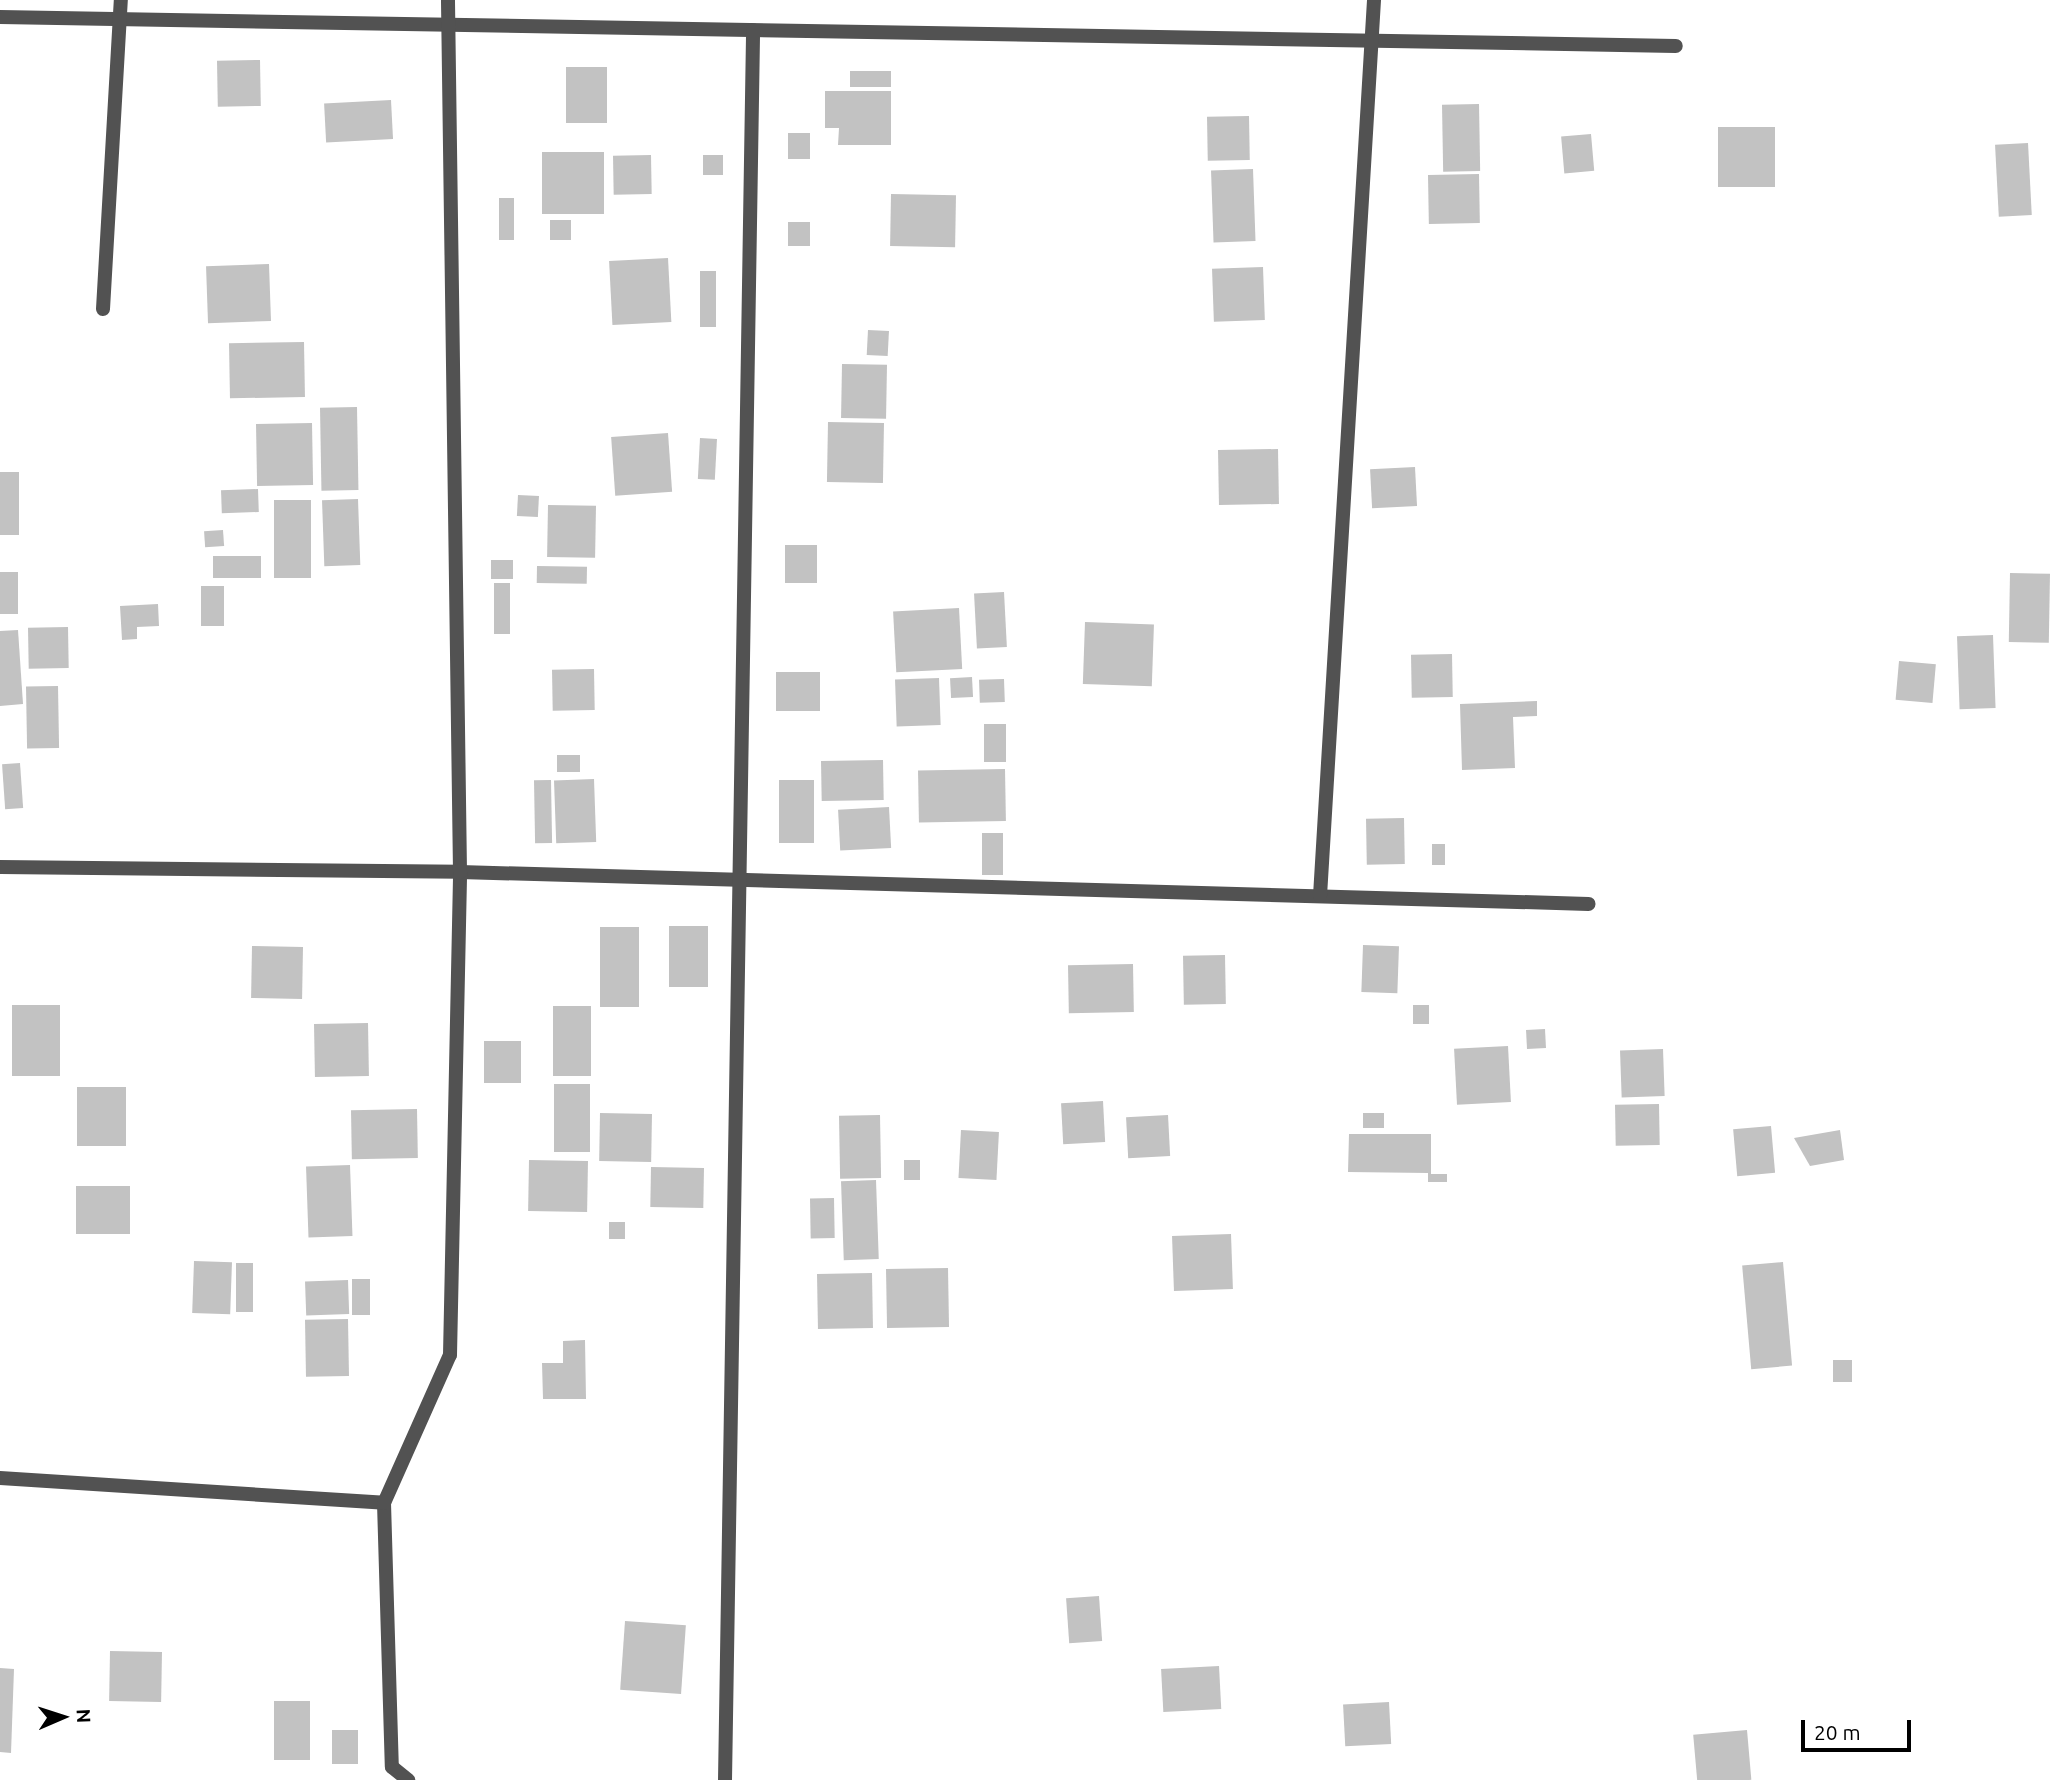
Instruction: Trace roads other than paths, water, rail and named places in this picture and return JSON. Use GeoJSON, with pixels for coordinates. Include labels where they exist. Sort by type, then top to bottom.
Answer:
{"type":"FeatureCollection","features":[{"type":"Feature","properties":{"kind":"street"},"geometry":{"type":"LineString","coordinates":[[103,309],[121,0]]}},
{"type":"Feature","properties":{"kind":"street"},"geometry":{"type":"LineString","coordinates":[[408,1780],[392,1766],[384,1503],[450,1355],[460,872],[448,0]]}},
{"type":"Feature","properties":{"kind":"street"},"geometry":{"type":"LineString","coordinates":[[1320,896],[1374,0]]}},
{"type":"Feature","properties":{"kind":"street"},"geometry":{"type":"LineString","coordinates":[[0,17],[1676,46]]}},
{"type":"Feature","properties":{"kind":"street"},"geometry":{"type":"LineString","coordinates":[[725,1780],[753,30]]}},
{"type":"Feature","properties":{"kind":"street"},"geometry":{"type":"LineString","coordinates":[[0,867],[460,872],[1589,904]]}},
{"type":"Feature","properties":{"kind":"street"},"geometry":{"type":"LineString","coordinates":[[0,1478],[384,1503]]}}]}
